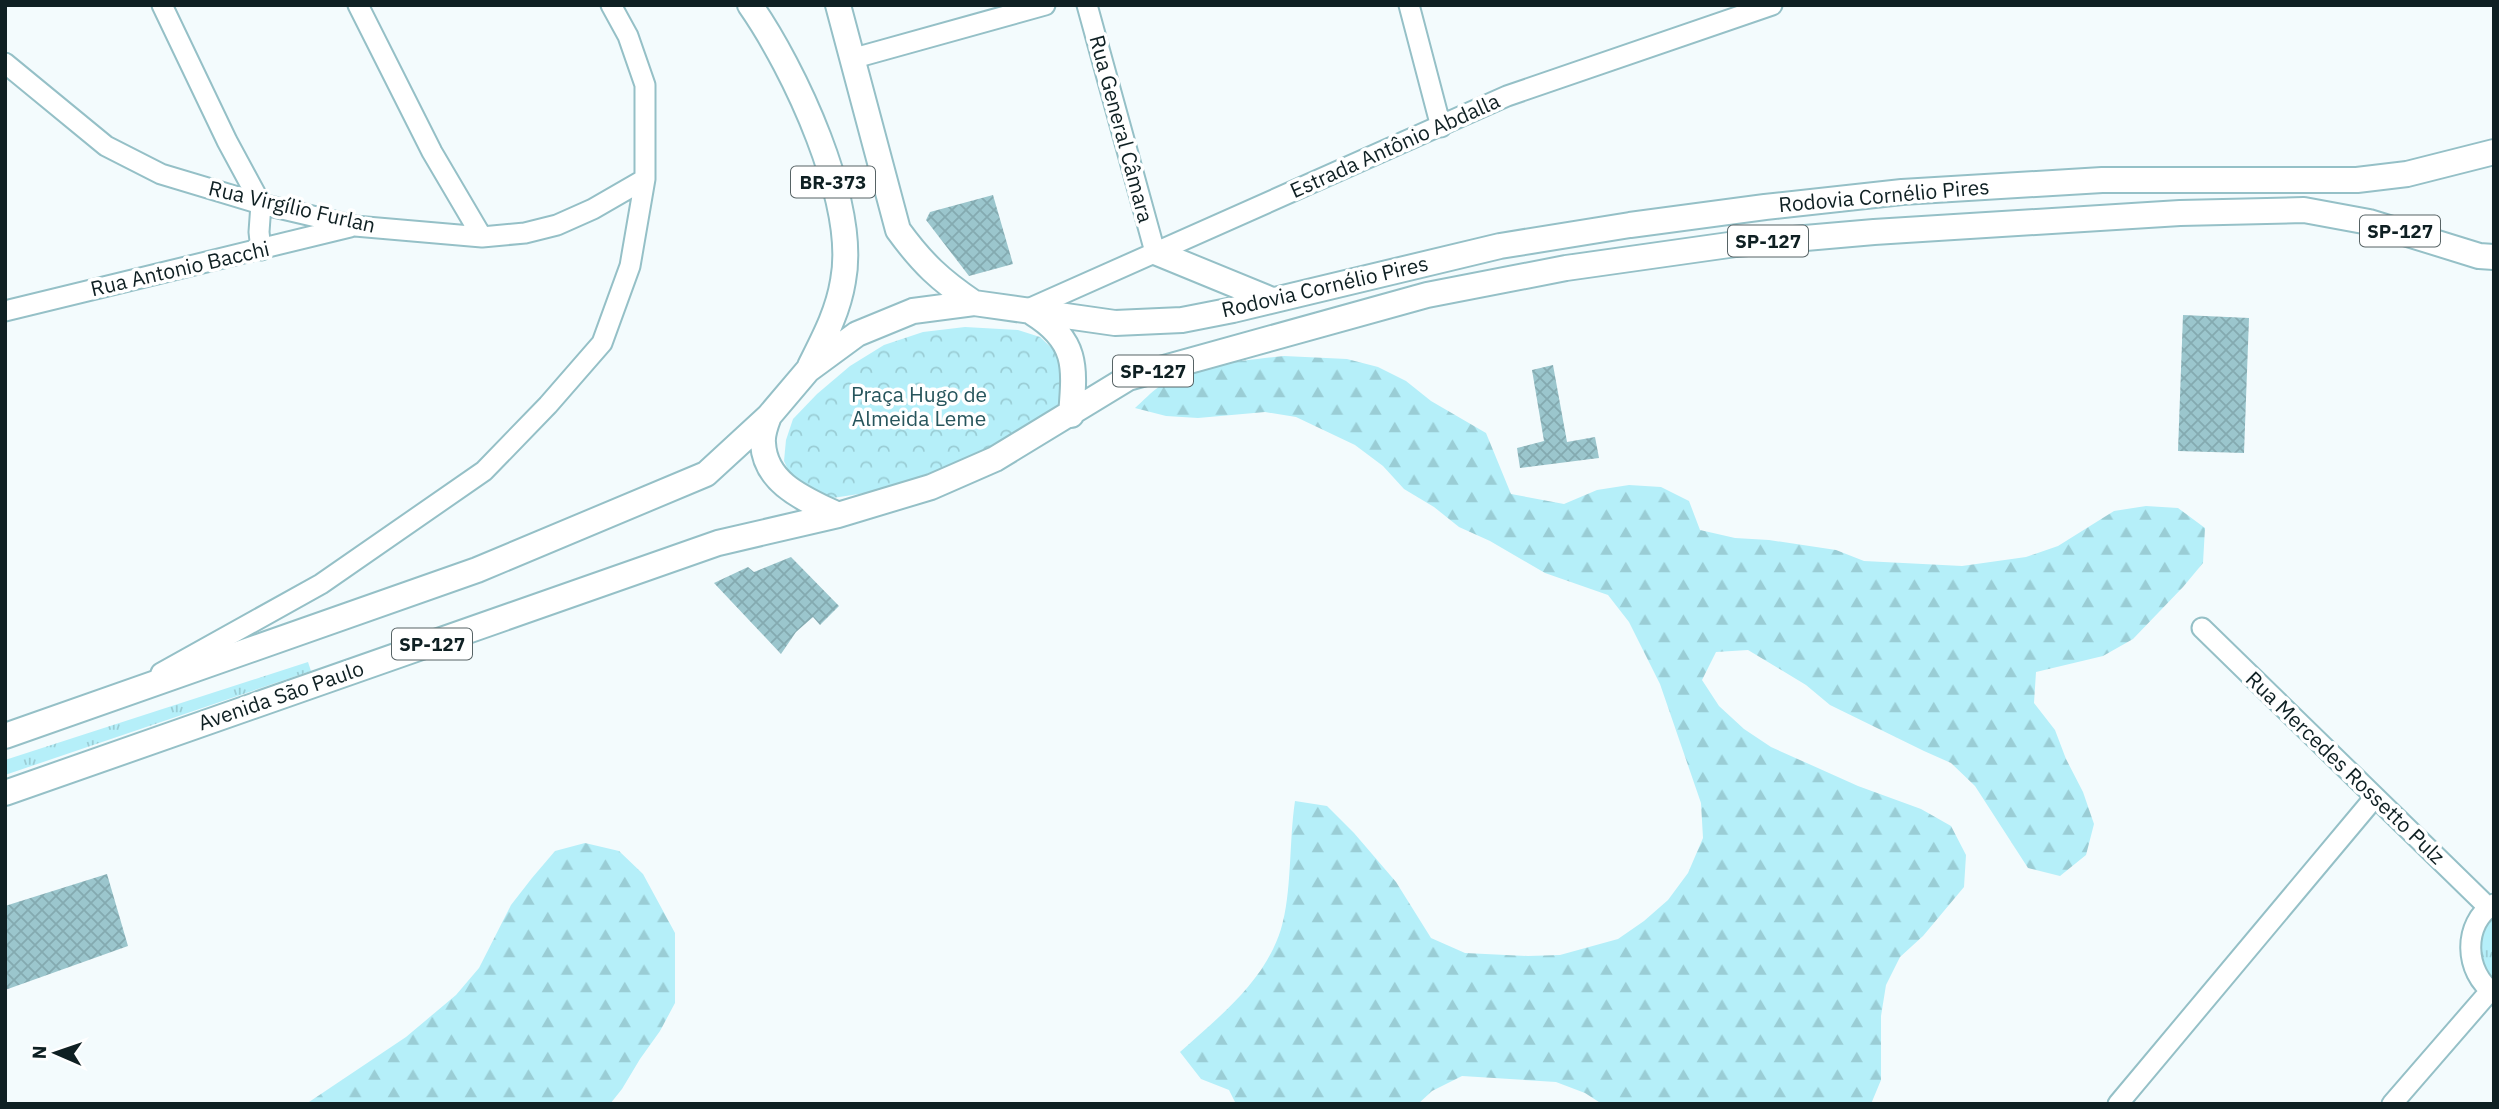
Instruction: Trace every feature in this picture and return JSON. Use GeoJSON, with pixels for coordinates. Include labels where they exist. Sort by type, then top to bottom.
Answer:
{"type":"FeatureCollection","features":[{"type":"Feature","properties":{"kind":"main road","name":"BR-373"},"geometry":{"type":"LineString","coordinates":[[750,5],[765,27],[806,104],[834,184],[844,236],[844,279],[834,318],[808,370]]}},
{"type":"Feature","properties":{"kind":"main road","name":"BR-373"},"geometry":{"type":"LineString","coordinates":[[838,5],[898,230],[917,257],[974,303]]}},
{"type":"Feature","properties":{"kind":"main road","name":"Rodovia Cornélio Pires"},"geometry":{"type":"LineString","coordinates":[[1029,311],[1115,323],[1182,320],[1500,246],[1765,207],[1902,192],[2102,180],[2357,180],[2407,174],[2494,152]]}},
{"type":"Feature","properties":{"kind":"main road","name":"Rodovia Cornélio Pires"},"geometry":{"type":"LineString","coordinates":[[1071,415],[1128,379],[1427,295],[1566,268],[1736,244],[1874,232],[2180,213],[2304,210],[2369,222],[2479,256],[2494,257]]}},
{"type":"Feature","properties":{"kind":"main road"},"geometry":{"type":"LineString","coordinates":[[1155,252],[1272,300]]}},
{"type":"Feature","properties":{"kind":"main road","name":"SP-127"},"geometry":{"type":"LineString","coordinates":[[5,736],[477,570],[687,483],[706,474],[769,416],[808,370],[857,334],[914,311],[974,303],[1029,311]]}},
{"type":"Feature","properties":{"kind":"main road"},"geometry":{"type":"LineString","coordinates":[[1029,311],[1052,324],[1073,359],[1071,415]]}},
{"type":"Feature","properties":{"kind":"main road","name":"SP-127"},"geometry":{"type":"LineString","coordinates":[[838,515],[931,488],[995,459],[1071,415]]}},
{"type":"Feature","properties":{"kind":"main road"},"geometry":{"type":"LineString","coordinates":[[769,416],[762,440],[766,464],[783,485],[838,515]]}},
{"type":"Feature","properties":{"kind":"main road","name":"Avenida São Paulo"},"geometry":{"type":"LineString","coordinates":[[5,793],[718,543],[838,515]]}},
{"type":"Feature","properties":{"kind":"street"},"geometry":{"type":"LineString","coordinates":[[162,5],[227,141],[261,204],[261,250]]}},
{"type":"Feature","properties":{"kind":"street"},"geometry":{"type":"LineString","coordinates":[[358,5],[432,152],[482,237]]}},
{"type":"Feature","properties":{"kind":"street"},"geometry":{"type":"LineString","coordinates":[[118,697],[321,584],[484,471],[548,405],[602,343],[630,265],[645,180],[645,85],[628,37],[611,5]]}},
{"type":"Feature","properties":{"kind":"street"},"geometry":{"type":"LineString","coordinates":[[851,59],[1045,5]]}},
{"type":"Feature","properties":{"kind":"street","name":"Rua General Câmara"},"geometry":{"type":"LineString","coordinates":[[1087,5],[1155,252]]}},
{"type":"Feature","properties":{"kind":"street"},"geometry":{"type":"LineString","coordinates":[[1409,5],[1441,127]]}},
{"type":"Feature","properties":{"kind":"street","name":"Estrada Antônio Abdalla"},"geometry":{"type":"LineString","coordinates":[[1029,311],[1155,252],[1507,96],[1760,7]]}},
{"type":"Feature","properties":{"kind":"street","name":"Rua Virgílio Furlan"},"geometry":{"type":"LineString","coordinates":[[5,63],[106,146],[161,174],[261,204],[355,226],[482,237],[525,233],[557,225],[593,209],[645,180]]}},
{"type":"Feature","properties":{"kind":"street","name":"Rua Antonio Bacchi"},"geometry":{"type":"LineString","coordinates":[[5,311],[355,226]]}},
{"type":"Feature","properties":{"kind":"street","name":"Rua Mercedes Rossetto Pulz"},"geometry":{"type":"LineString","coordinates":[[2202,628],[2491,906]]}},
{"type":"Feature","properties":{"kind":"street"},"geometry":{"type":"LineString","coordinates":[[2118,1104],[2375,797]]}},
{"type":"Feature","properties":{"kind":"street"},"geometry":{"type":"LineString","coordinates":[[2392,1104],[2492,992],[2474,968],[2470,940],[2477,922],[2491,906]]}},
{"type":"Feature","properties":{"kind":"green space","name":"Praça Hugo de Almeida Leme"},"geometry":{"type":"Polygon","coordinates":[[[965,327],[1018,330],[1040,337],[1056,352],[1065,377],[1064,398],[1047,421],[942,474],[885,490],[826,499],[794,483],[784,461],[786,440],[793,419],[817,394],[850,366],[884,345],[923,332],[965,327]]]}},
{"type":"Feature","properties":{"kind":"green space"},"geometry":{"type":"Polygon","coordinates":[[[1284,356],[1347,359],[1378,367],[1406,381],[1431,401],[1486,433],[1511,494],[1564,504],[1597,490],[1629,485],[1661,487],[1689,501],[1700,530],[1735,538],[1836,550],[1864,561],[1962,566],[2026,557],[2058,546],[2114,511],[2146,506],[2178,508],[2205,528],[2203,563],[2133,639],[2103,656],[2036,672],[2034,703],[2055,730],[2083,792],[2094,824],[2086,855],[2060,876],[2028,868],[1975,786],[1951,763],[1830,705],[1806,685],[1748,650],[1716,652],[1702,680],[1719,706],[1744,729],[1771,747],[1858,786],[1921,809],[1951,826],[1966,855],[1964,887],[1923,936],[1900,957],[1886,985],[1881,1016],[1881,1080],[1871,1104],[1602,1104],[1585,1093],[1556,1082],[1462,1076],[1432,1091],[1418,1104],[1236,1104],[1229,1090],[1201,1079],[1180,1052],[1239,997],[1274,948],[1285,915],[1295,801],[1327,806],[1396,882],[1431,938],[1465,953],[1560,955],[1618,939],[1668,900],[1688,873],[1703,838],[1701,803],[1660,684],[1629,622],[1608,595],[1545,573],[1490,541],[1459,527],[1434,507],[1404,489],[1383,466],[1355,445],[1296,417],[1265,412],[1198,418],[1166,416],[1135,408],[1160,386],[1189,373],[1220,365],[1284,356]]]}},
{"type":"Feature","properties":{"kind":"green space"},"geometry":{"type":"Polygon","coordinates":[[[308,662],[311,671],[5,775],[5,760],[308,662]]]}},
{"type":"Feature","properties":{"kind":"green space"},"geometry":{"type":"Polygon","coordinates":[[[585,843],[619,851],[643,874],[675,933],[675,1003],[660,1031],[610,1104],[306,1104],[406,1037],[456,995],[479,968],[511,905],[532,878],[555,851],[585,843]]]}},
{"type":"Feature","properties":{"kind":"green space"},"geometry":{"type":"Polygon","coordinates":[[[2494,917],[2494,979],[2484,965],[2481,948],[2484,931],[2494,917]]]}},
{"type":"Feature","properties":{"kind":"building"},"geometry":{"type":"Polygon","coordinates":[[[993,195],[1013,264],[969,276],[926,220],[930,212],[993,195]]]}},
{"type":"Feature","properties":{"kind":"building"},"geometry":{"type":"Polygon","coordinates":[[[2183,315],[2249,318],[2244,453],[2178,451],[2183,315]]]}},
{"type":"Feature","properties":{"kind":"building"},"geometry":{"type":"Polygon","coordinates":[[[1553,365],[1567,442],[1595,437],[1599,458],[1520,468],[1517,448],[1544,441],[1532,370],[1553,365]]]}},
{"type":"Feature","properties":{"kind":"building"},"geometry":{"type":"Polygon","coordinates":[[[791,557],[839,606],[820,625],[813,617],[796,632],[781,654],[714,583],[748,567],[754,572],[791,557]]]}},
{"type":"Feature","properties":{"kind":"building"},"geometry":{"type":"Polygon","coordinates":[[[107,874],[128,946],[5,990],[5,906],[107,874]]]}}]}
